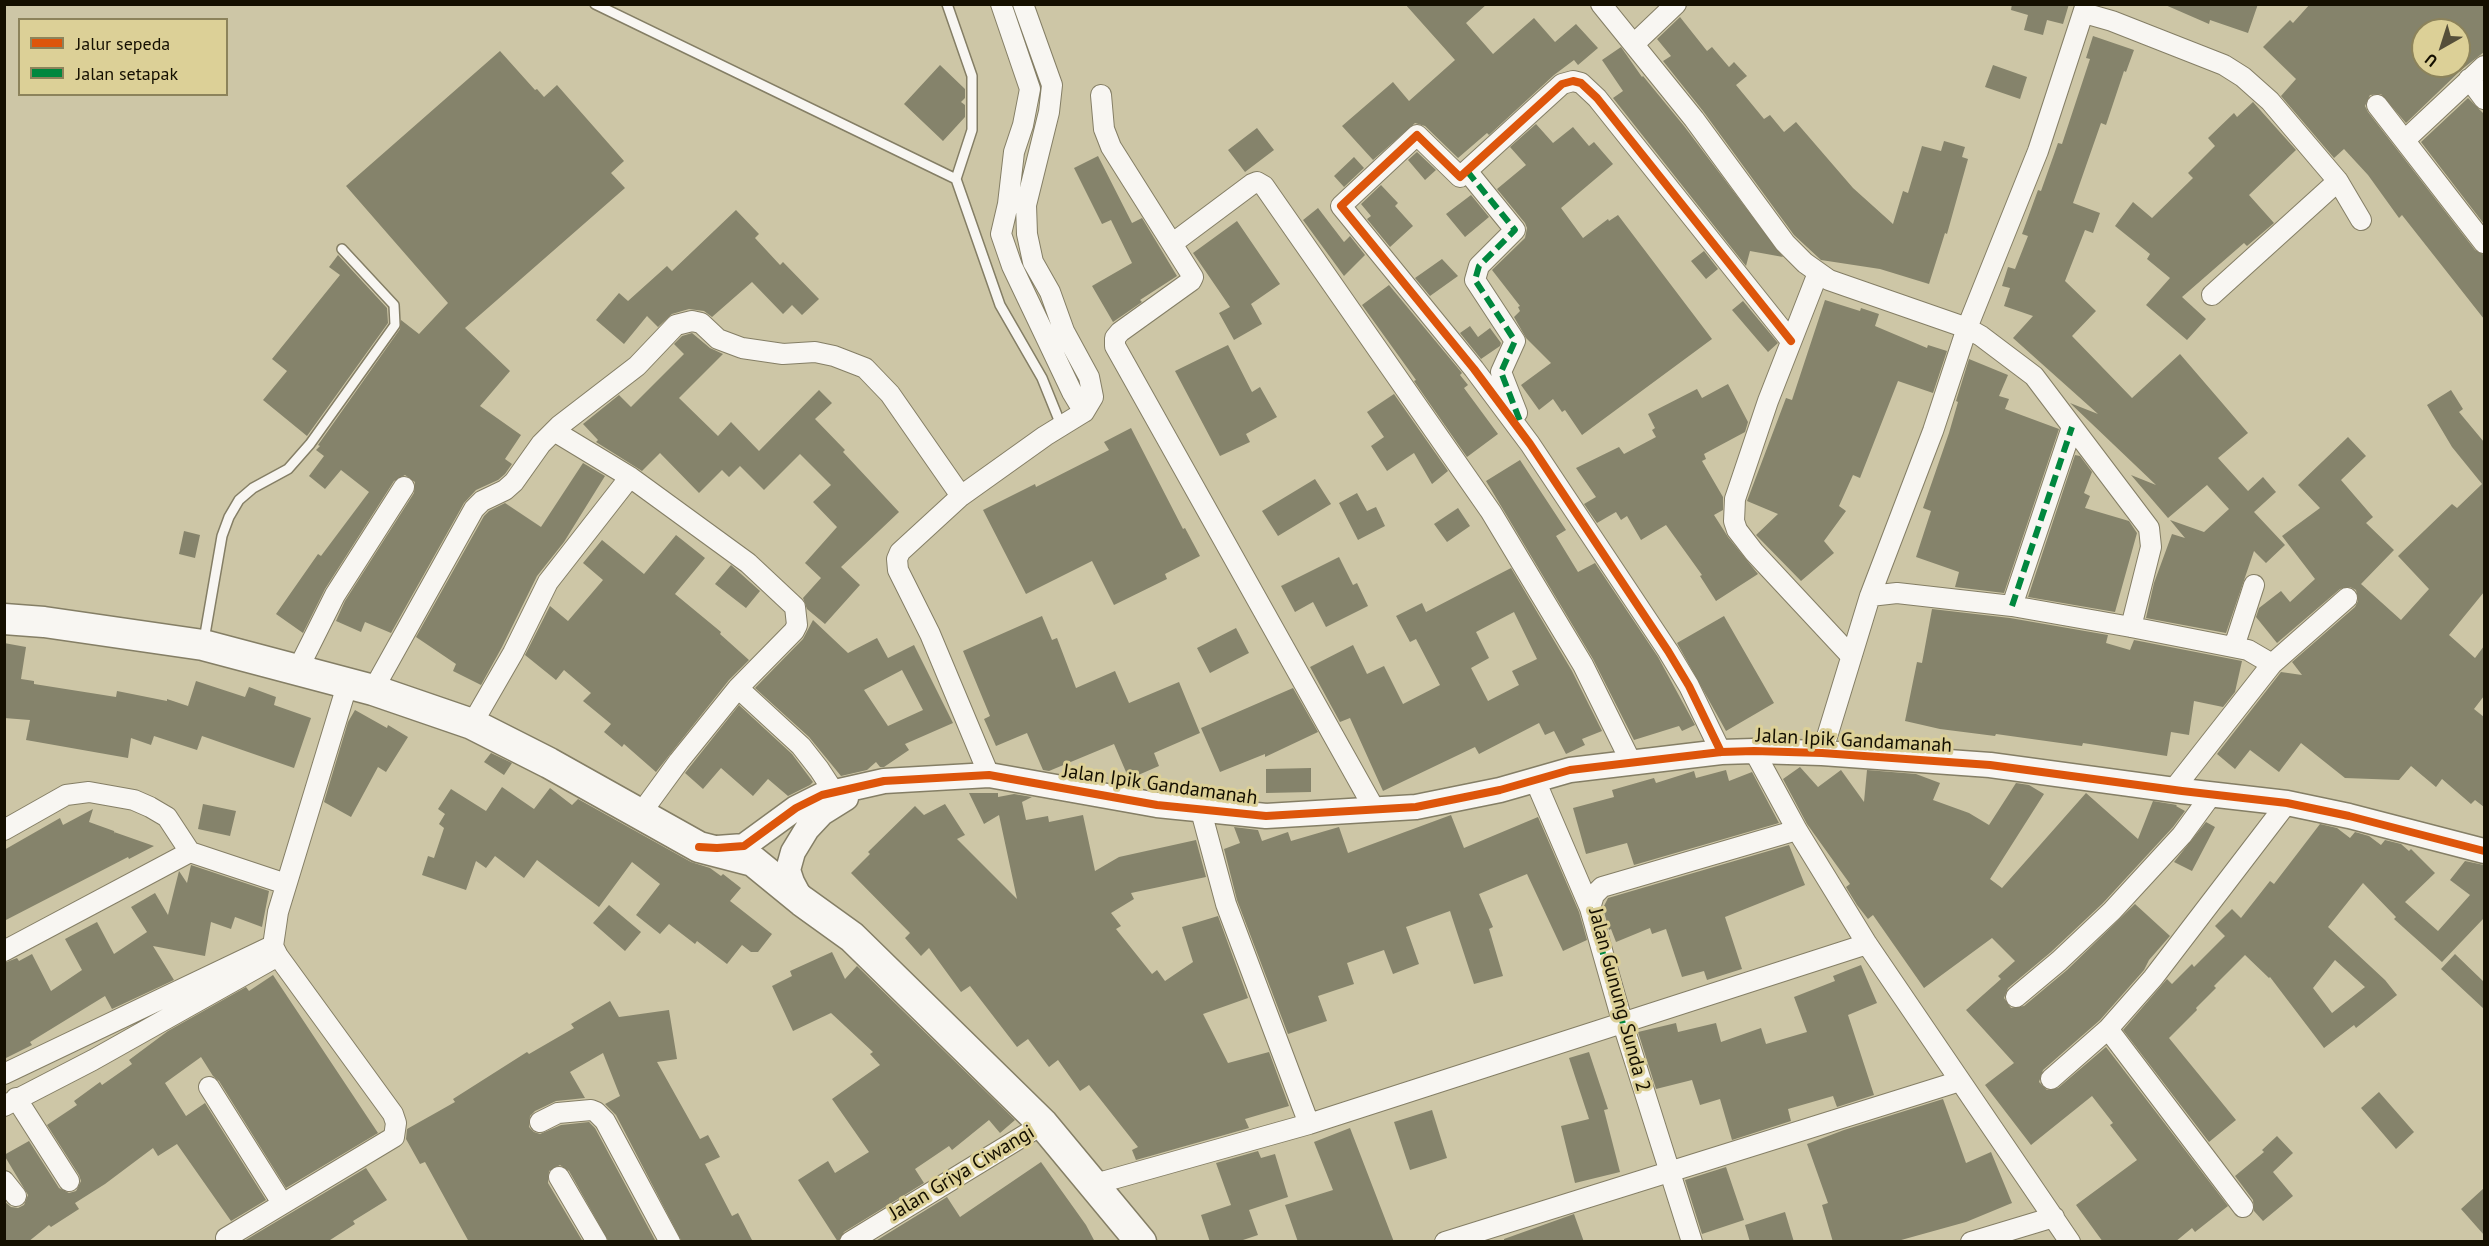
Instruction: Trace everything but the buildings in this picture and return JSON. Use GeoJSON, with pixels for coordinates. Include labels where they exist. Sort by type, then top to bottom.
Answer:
{"type":"FeatureCollection","features":[{"type":"Feature","properties":{"kind":"main road"},"geometry":{"type":"LineString","coordinates":[[4,619],[67,625],[203,645],[360,686],[472,724],[641,813],[699,847],[753,861],[802,901],[852,937],[1043,1124],[1141,1242]]}},
{"type":"Feature","properties":{"kind":"street"},"geometry":{"type":"LineString","coordinates":[[1001,4],[1030,89],[1023,125],[1014,152],[1008,204],[1001,234],[1012,266],[1072,392],[1084,412]]}},
{"type":"Feature","properties":{"kind":"street"},"geometry":{"type":"LineString","coordinates":[[989,775],[930,634],[898,570],[897,559],[900,552],[961,496],[1061,425],[1084,412],[1093,397],[1089,377],[1064,331],[1050,292],[1033,262],[1027,234],[1026,205],[1049,112],[1052,85],[1023,4]]}},
{"type":"Feature","properties":{"kind":"street"},"geometry":{"type":"LineString","coordinates":[[1601,4],[1707,137],[1785,243],[1818,273],[1829,280],[1967,328],[2034,376],[2149,528],[2151,547],[2131,627]]}},
{"type":"Feature","properties":{"kind":"street"},"geometry":{"type":"LineString","coordinates":[[1634,44],[1676,4]]}},
{"type":"Feature","properties":{"kind":"street"},"geometry":{"type":"LineString","coordinates":[[1815,753],[1846,651],[1870,596],[1933,431],[1967,328],[2038,151],[2085,9],[2224,65],[2243,77],[2270,101],[2338,181],[2361,220]]}},
{"type":"Feature","properties":{"kind":"street"},"geometry":{"type":"LineString","coordinates":[[2405,140],[2484,66]]}},
{"type":"Feature","properties":{"kind":"street"},"geometry":{"type":"LineString","coordinates":[[2469,79],[2484,99]]}},
{"type":"Feature","properties":{"kind":"street"},"geometry":{"type":"LineString","coordinates":[[1721,752],[1689,686],[1668,651],[1530,444],[1474,369],[1341,207],[1417,135],[1460,177],[1562,84],[1573,81],[1581,83],[1597,98],[1791,341]]}},
{"type":"Feature","properties":{"kind":"street"},"geometry":{"type":"LineString","coordinates":[[1101,95],[1104,129],[1112,147],[1192,273],[1192,279],[1120,332],[1115,338],[1115,346],[1375,810]]}},
{"type":"Feature","properties":{"kind":"street"},"geometry":{"type":"LineString","coordinates":[[2377,105],[2484,243]]}},
{"type":"Feature","properties":{"kind":"street"},"geometry":{"type":"LineString","coordinates":[[1467,171],[1515,230],[1479,266],[1475,280],[1515,341],[1502,369],[1502,379],[1530,444]]}},
{"type":"Feature","properties":{"kind":"street"},"geometry":{"type":"LineString","coordinates":[[2212,295],[2338,181]]}},
{"type":"Feature","properties":{"kind":"street"},"geometry":{"type":"LineString","coordinates":[[1173,243],[1252,184],[1257,182],[1264,186],[1491,512],[1583,665],[1632,764]]}},
{"type":"Feature","properties":{"kind":"street"},"geometry":{"type":"LineString","coordinates":[[1001,234],[1027,234]]}},
{"type":"Feature","properties":{"kind":"street"},"geometry":{"type":"LineString","coordinates":[[1818,273],[1791,341],[1735,499],[1734,521],[1737,530],[1754,552],[1846,651]]}},
{"type":"Feature","properties":{"kind":"street"},"geometry":{"type":"LineString","coordinates":[[226,1238],[394,1137],[396,1123],[393,1114],[276,951],[278,912],[286,884],[360,686],[474,509],[482,501],[505,490],[514,482],[536,451],[554,431],[637,366],[676,325],[692,321],[707,327],[718,339],[742,348],[783,354],[815,352],[834,356],[865,368],[890,394],[961,496]]}},
{"type":"Feature","properties":{"kind":"street"},"geometry":{"type":"LineString","coordinates":[[2012,606],[2072,427]]}},
{"type":"Feature","properties":{"kind":"street"},"geometry":{"type":"LineString","coordinates":[[554,431],[630,477],[748,563],[795,607],[797,625],[794,631],[738,688],[679,761],[641,813]]}},
{"type":"Feature","properties":{"kind":"street"},"geometry":{"type":"LineString","coordinates":[[472,724],[513,653],[548,582],[630,477]]}},
{"type":"Feature","properties":{"kind":"street"},"geometry":{"type":"LineString","coordinates":[[298,669],[335,595],[404,487]]}},
{"type":"Feature","properties":{"kind":"street"},"geometry":{"type":"LineString","coordinates":[[2234,648],[2254,585]]}},
{"type":"Feature","properties":{"kind":"street"},"geometry":{"type":"LineString","coordinates":[[1870,596],[1897,593],[2012,606],[2248,650],[2272,664]]}},
{"type":"Feature","properties":{"kind":"street"},"geometry":{"type":"LineString","coordinates":[[2173,790],[2272,664],[2347,598]]}},
{"type":"Feature","properties":{"kind":"street"},"geometry":{"type":"LineString","coordinates":[[738,688],[801,747],[837,796]]}},
{"type":"Feature","properties":{"kind":"street"},"geometry":{"type":"LineString","coordinates":[[1754,751],[1797,830],[1867,944],[2070,1242]]}},
{"type":"Feature","properties":{"kind":"street","name":"Jalan Ipik Gandamanah"},"geometry":{"type":"LineString","coordinates":[[699,847],[744,846],[796,808],[884,781],[989,775],[1201,811],[1266,816],[1375,810],[1443,803],[1570,770],[1721,752],[1754,751],[1990,765],[2286,803],[2349,816],[2484,851]]}},
{"type":"Feature","properties":{"kind":"street"},"geometry":{"type":"LineString","coordinates":[[1534,780],[1590,908]]}},
{"type":"Feature","properties":{"kind":"street"},"geometry":{"type":"LineString","coordinates":[[4,830],[66,795],[89,792],[134,800],[167,817],[190,852],[286,884]]}},
{"type":"Feature","properties":{"kind":"street"},"geometry":{"type":"LineString","coordinates":[[2016,997],[2059,962],[2112,911],[2182,835],[2212,794]]}},
{"type":"Feature","properties":{"kind":"street","name":"Jalan Ipik Gandamanah"},"geometry":{"type":"LineString","coordinates":[[802,901],[788,870],[789,861],[807,829],[837,796]]}},
{"type":"Feature","properties":{"kind":"street"},"geometry":{"type":"LineString","coordinates":[[2051,1079],[2108,1029],[2153,978],[2286,803]]}},
{"type":"Feature","properties":{"kind":"street"},"geometry":{"type":"LineString","coordinates":[[1201,811],[1226,904],[1309,1124]]}},
{"type":"Feature","properties":{"kind":"street","name":"Jalan Gunung Sunda 2"},"geometry":{"type":"LineString","coordinates":[[1692,1242],[1623,1024],[1590,908],[1594,895],[1602,886],[1797,830]]}},
{"type":"Feature","properties":{"kind":"street"},"geometry":{"type":"LineString","coordinates":[[4,951],[190,852]]}},
{"type":"Feature","properties":{"kind":"street"},"geometry":{"type":"LineString","coordinates":[[1095,1184],[1309,1124],[1867,944]]}},
{"type":"Feature","properties":{"kind":"street"},"geometry":{"type":"LineString","coordinates":[[4,1074],[276,951]]}},
{"type":"Feature","properties":{"kind":"street"},"geometry":{"type":"LineString","coordinates":[[69,1181],[10,1102],[93,1060],[276,951]]}},
{"type":"Feature","properties":{"kind":"street"},"geometry":{"type":"LineString","coordinates":[[2108,1029],[2243,1207]]}},
{"type":"Feature","properties":{"kind":"street"},"geometry":{"type":"LineString","coordinates":[[1445,1242],[1960,1081]]}},
{"type":"Feature","properties":{"kind":"street"},"geometry":{"type":"LineString","coordinates":[[209,1087],[282,1203]]}},
{"type":"Feature","properties":{"kind":"street"},"geometry":{"type":"LineString","coordinates":[[540,1122],[558,1113],[591,1110],[597,1112],[605,1121],[670,1242]]}},
{"type":"Feature","properties":{"kind":"street","name":"Jalan Griya Ciwangi"},"geometry":{"type":"LineString","coordinates":[[850,1242],[1043,1124]]}},
{"type":"Feature","properties":{"kind":"street"},"geometry":{"type":"LineString","coordinates":[[560,1178],[597,1242]]}},
{"type":"Feature","properties":{"kind":"street"},"geometry":{"type":"LineString","coordinates":[[1971,1242],[2054,1217]]}},
{"type":"Feature","properties":{"kind":"lane"},"geometry":{"type":"LineString","coordinates":[[595,4],[956,180]]}},
{"type":"Feature","properties":{"kind":"lane"},"geometry":{"type":"LineString","coordinates":[[947,4],[972,76],[972,129],[956,180],[1000,305],[1042,378],[1061,425]]}},
{"type":"Feature","properties":{"kind":"lane"},"geometry":{"type":"LineString","coordinates":[[203,645],[222,536],[239,500],[254,488],[288,469],[303,452],[395,325],[394,304],[342,249]]}},
{"type":"Feature","properties":{"kind":"marked path"},"geometry":{"type":"LineString","coordinates":[[1467,171],[1515,230],[1479,266],[1475,280],[1515,341],[1501,372],[1520,421]]}},
{"type":"Feature","properties":{"kind":"marked path"},"geometry":{"type":"LineString","coordinates":[[2012,606],[2072,427]]}},
{"type":"Feature","properties":{"kind":"marked path"},"geometry":{"type":"LineString","coordinates":[[1590,908],[1623,1024]]}},
{"type":"Feature","properties":{"kind":"cycle path"},"geometry":{"type":"LineString","coordinates":[[1721,752],[1689,686],[1668,651],[1530,444],[1474,369],[1341,206],[1417,135],[1460,177],[1562,84],[1573,81],[1581,83],[1597,98],[1791,341]]}},
{"type":"Feature","properties":{"kind":"cycle path"},"geometry":{"type":"LineString","coordinates":[[699,847],[744,846],[796,808],[822,795],[884,781],[989,775],[1157,805],[1266,816],[1416,807],[1500,790],[1570,770],[1721,752],[1754,751],[1822,753],[1990,765],[2287,803],[2349,816],[2484,851]]}}]}
